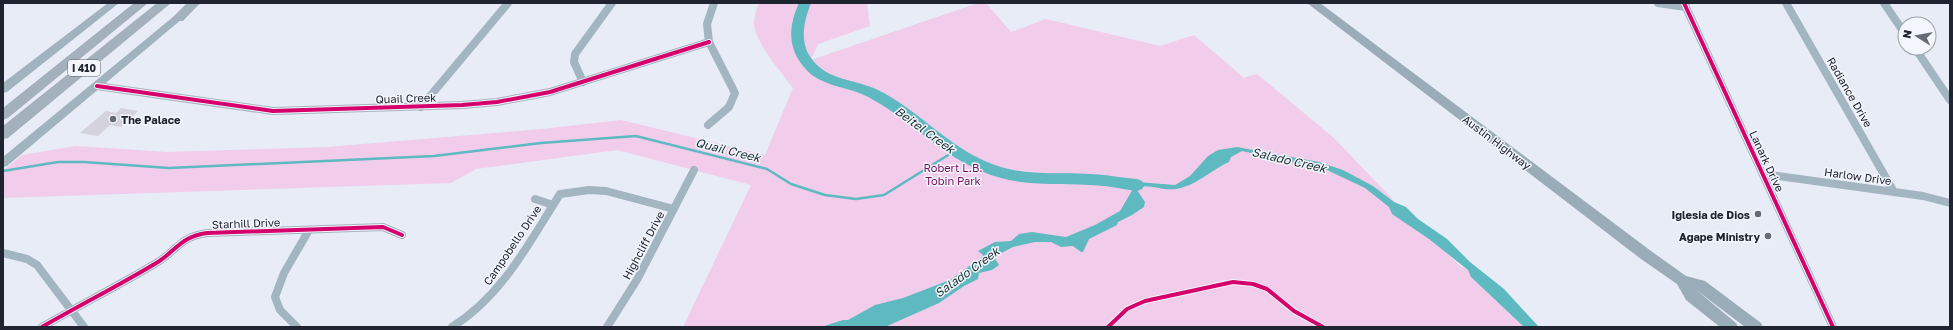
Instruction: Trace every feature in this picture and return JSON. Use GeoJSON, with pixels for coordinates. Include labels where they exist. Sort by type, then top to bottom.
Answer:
{"type":"FeatureCollection","features":[{"type":"Feature","properties":{"kind":"highway","name":"I 410"},"geometry":{"type":"LineString","coordinates":[[3,115],[142,3]]}},
{"type":"Feature","properties":{"kind":"highway","name":"I 410"},"geometry":{"type":"LineString","coordinates":[[3,134],[166,3]]}},
{"type":"Feature","properties":{"kind":"highway"},"geometry":{"type":"LineString","coordinates":[[178,18],[195,3]]}},
{"type":"Feature","properties":{"kind":"highway"},"geometry":{"type":"LineString","coordinates":[[3,110],[72,60]]}},
{"type":"Feature","properties":{"kind":"main road"},"geometry":{"type":"LineString","coordinates":[[3,90],[114,3]]}},
{"type":"Feature","properties":{"kind":"main road","name":"Austin Highway"},"geometry":{"type":"LineString","coordinates":[[1313,3],[1646,255],[1682,280],[1700,285],[1756,327]]}},
{"type":"Feature","properties":{"kind":"main road"},"geometry":{"type":"LineString","coordinates":[[6,161],[178,18]]}},
{"type":"Feature","properties":{"kind":"main road","name":"Austin Highway"},"geometry":{"type":"LineString","coordinates":[[1682,280],[1691,296],[1731,327]]}},
{"type":"Feature","properties":{"kind":"street"},"geometry":{"type":"LineString","coordinates":[[421,107],[508,3]]}},
{"type":"Feature","properties":{"kind":"street"},"geometry":{"type":"LineString","coordinates":[[583,82],[574,62],[575,54],[612,3]]}},
{"type":"Feature","properties":{"kind":"street"},"geometry":{"type":"LineString","coordinates":[[708,125],[726,112],[736,94],[734,88],[714,55],[706,30],[707,21],[714,3]]}},
{"type":"Feature","properties":{"kind":"street"},"geometry":{"type":"LineString","coordinates":[[1658,3],[1685,5]]}},
{"type":"Feature","properties":{"kind":"street","name":"Radiance Drive"},"geometry":{"type":"LineString","coordinates":[[1786,3],[1894,192]]}},
{"type":"Feature","properties":{"kind":"street"},"geometry":{"type":"LineString","coordinates":[[1884,3],[1897,22]]}},
{"type":"Feature","properties":{"kind":"street","name":"Lanark Drive"},"geometry":{"type":"LineString","coordinates":[[1685,5],[1833,327]]}},
{"type":"Feature","properties":{"kind":"street","name":"Quail Creek"},"geometry":{"type":"LineString","coordinates":[[97,86],[273,111],[421,107],[497,102],[550,92],[709,42]]}},
{"type":"Feature","properties":{"kind":"street"},"geometry":{"type":"LineString","coordinates":[[1921,56],[1949,96]]}},
{"type":"Feature","properties":{"kind":"street","name":"Highcliff Drive"},"geometry":{"type":"LineString","coordinates":[[607,327],[638,278],[694,170]]}},
{"type":"Feature","properties":{"kind":"street","name":"Harlow Drive"},"geometry":{"type":"LineString","coordinates":[[1762,174],[1923,196],[1950,203]]}},
{"type":"Feature","properties":{"kind":"street","name":"Campobello Drive"},"geometry":{"type":"LineString","coordinates":[[452,327],[476,310],[498,289],[560,194],[597,190],[674,209]]}},
{"type":"Feature","properties":{"kind":"street","name":"Campobello Drive"},"geometry":{"type":"LineString","coordinates":[[535,199],[553,205]]}},
{"type":"Feature","properties":{"kind":"street","name":"Starhill Drive"},"geometry":{"type":"LineString","coordinates":[[42,327],[159,261],[182,241],[196,235],[207,233],[383,227],[396,231],[402,235]]}},
{"type":"Feature","properties":{"kind":"street"},"geometry":{"type":"LineString","coordinates":[[297,327],[280,311],[275,298],[279,286],[309,230]]}},
{"type":"Feature","properties":{"kind":"street"},"geometry":{"type":"LineString","coordinates":[[3,253],[27,259],[38,265],[84,327]]}},
{"type":"Feature","properties":{"kind":"green space","name":"Robert L.B. Tobin Park"},"geometry":{"type":"Polygon","coordinates":[[[759,3],[867,3],[870,26],[818,44],[811,60],[978,3],[986,3],[1011,32],[1046,19],[1160,46],[1194,35],[1244,78],[1257,74],[1335,139],[1414,222],[1460,266],[1468,270],[1471,277],[1524,327],[683,327],[751,185],[617,150],[476,169],[451,183],[3,198],[3,171],[22,155],[76,146],[167,152],[327,147],[542,129],[621,120],[765,155],[793,88],[762,45],[755,30],[754,20],[759,3]]]}},
{"type":"Feature","properties":{"kind":"water","name":"Salado Creek"},"geometry":{"type":"Polygon","coordinates":[[[1237,147],[1319,162],[1343,170],[1373,186],[1394,202],[1406,207],[1418,219],[1447,239],[1470,262],[1504,289],[1539,327],[1524,327],[1471,277],[1468,270],[1429,239],[1392,214],[1389,207],[1365,188],[1327,170],[1242,151],[1231,157],[1229,162],[1190,185],[1176,189],[1147,186],[1138,187],[1137,190],[1145,202],[1144,207],[1118,222],[1117,225],[1089,239],[1083,252],[1073,246],[1061,247],[1051,242],[1035,242],[1013,247],[994,257],[999,265],[992,270],[979,273],[978,279],[964,286],[939,303],[885,327],[821,327],[843,320],[848,320],[875,305],[903,298],[950,280],[982,257],[983,255],[978,251],[995,242],[1011,241],[1019,234],[1032,232],[1066,237],[1095,225],[1120,211],[1137,182],[1175,185],[1190,176],[1208,156],[1218,150],[1237,147]]]}},
{"type":"Feature","properties":{"kind":"building","name":"The Palace"},"geometry":{"type":"Polygon","coordinates":[[[121,108],[138,111],[121,127],[110,125],[98,136],[80,133],[106,111],[116,113],[121,108]]]}},
{"type":"Feature","properties":{"kind":"waterway","name":"Beitel Creek"},"geometry":{"type":"LineString","coordinates":[[805,3],[797,29],[797,38],[802,54],[813,69],[827,78],[867,91],[890,103],[934,137],[965,158],[981,166],[999,172],[1026,178],[1090,179],[1137,185]]}},
{"type":"Feature","properties":{"kind":"waterway","name":"Quail Creek"},"geometry":{"type":"LineString","coordinates":[[3,171],[58,162],[84,162],[169,168],[434,156],[541,143],[636,136],[767,169],[791,184],[825,195],[856,199],[884,195],[953,152]]}},
{"type":"Feature","properties":{"kind":"cycle path"},"geometry":{"type":"LineString","coordinates":[[1684,3],[1833,327]]}},
{"type":"Feature","properties":{"kind":"cycle path"},"geometry":{"type":"LineString","coordinates":[[97,86],[273,111],[462,105],[497,102],[550,92],[709,42]]}},
{"type":"Feature","properties":{"kind":"cycle path"},"geometry":{"type":"LineString","coordinates":[[42,327],[159,261],[182,241],[195,235],[207,233],[383,227],[396,231],[402,235]]}},
{"type":"Feature","properties":{"kind":"cycle path"},"geometry":{"type":"LineString","coordinates":[[1108,327],[1127,309],[1145,301],[1174,296],[1208,286],[1233,282],[1253,284],[1267,289],[1294,311],[1323,327]]}},
{"type":"Feature","properties":{"kind":"place","name":"The Palace"},"geometry":{"type":"Point","coordinates":[113,119]}},
{"type":"Feature","properties":{"kind":"place","name":"Iglesia de Dios"},"geometry":{"type":"Point","coordinates":[1758,214]}},
{"type":"Feature","properties":{"kind":"place","name":"Agape Ministry"},"geometry":{"type":"Point","coordinates":[1768,236]}}]}
